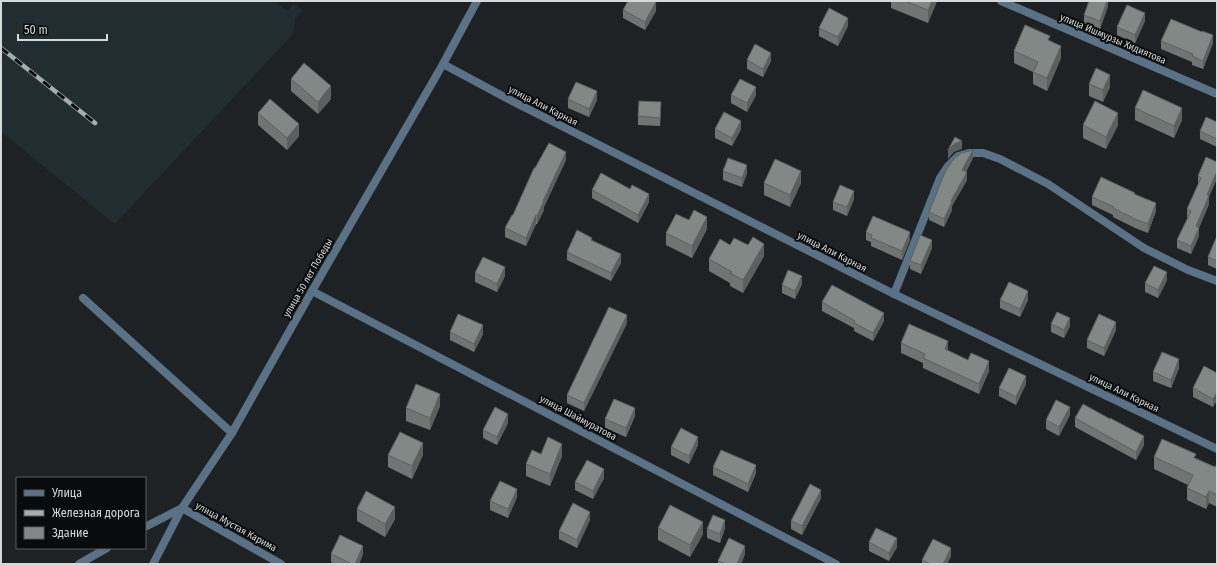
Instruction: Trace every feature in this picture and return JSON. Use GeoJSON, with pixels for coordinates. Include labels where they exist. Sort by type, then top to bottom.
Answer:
{"type":"FeatureCollection","features":[{"type":"Feature","properties":{"kind":"street","name":"улица 50 лет Победы"},"geometry":{"type":"LineString","coordinates":[[153,564],[182,508],[232,433],[312,290],[443,64],[477,1]]}},
{"type":"Feature","properties":{"kind":"street","name":"улица Ишмурзы Хидиятова"},"geometry":{"type":"LineString","coordinates":[[1001,1],[1217,94]]}},
{"type":"Feature","properties":{"kind":"street","name":"улица Али Карная"},"geometry":{"type":"LineString","coordinates":[[443,64],[512,101],[894,294],[1217,449]]}},
{"type":"Feature","properties":{"kind":"street"},"geometry":{"type":"LineString","coordinates":[[894,294],[940,178],[948,166],[958,156],[969,153],[983,153],[1000,159],[1048,184],[1144,248],[1188,270],[1217,281]]}},
{"type":"Feature","properties":{"kind":"street","name":"улица Шаймуратова"},"geometry":{"type":"LineString","coordinates":[[312,290],[836,564]]}},
{"type":"Feature","properties":{"kind":"street"},"geometry":{"type":"LineString","coordinates":[[84,298],[232,433]]}},
{"type":"Feature","properties":{"kind":"street"},"geometry":{"type":"LineString","coordinates":[[146,526],[182,508]]}},
{"type":"Feature","properties":{"kind":"street","name":"улица Мустая Карима"},"geometry":{"type":"LineString","coordinates":[[182,508],[281,564]]}},
{"type":"Feature","properties":{"kind":"street"},"geometry":{"type":"LineString","coordinates":[[79,564],[105,549]]}},
{"type":"Feature","properties":{"kind":"shaded area"},"geometry":{"type":"Polygon","coordinates":[[[1,1],[275,1],[287,11],[294,4],[303,10],[295,19],[293,34],[115,224],[1,132],[1,1]]]}},
{"type":"Feature","properties":{"kind":"building"},"geometry":{"type":"Polygon","coordinates":[[[628,1],[656,2],[645,22],[623,10],[628,1]]]}},
{"type":"Feature","properties":{"kind":"building"},"geometry":{"type":"Polygon","coordinates":[[[905,1],[932,1],[928,10],[905,1]]]}},
{"type":"Feature","properties":{"kind":"building"},"geometry":{"type":"Polygon","coordinates":[[[1089,1],[1107,1],[1100,21],[1084,15],[1089,1]]]}},
{"type":"Feature","properties":{"kind":"building"},"geometry":{"type":"Polygon","coordinates":[[[1127,5],[1145,13],[1135,35],[1117,27],[1127,5]]]}},
{"type":"Feature","properties":{"kind":"building"},"geometry":{"type":"Polygon","coordinates":[[[829,8],[848,18],[838,37],[819,28],[829,8]]]}},
{"type":"Feature","properties":{"kind":"building"},"geometry":{"type":"Polygon","coordinates":[[[1171,19],[1213,35],[1203,61],[1192,56],[1193,54],[1161,41],[1171,19]]]}},
{"type":"Feature","properties":{"kind":"building"},"geometry":{"type":"Polygon","coordinates":[[[1025,25],[1050,36],[1048,40],[1061,46],[1047,78],[1033,72],[1038,62],[1014,51],[1025,25]]]}},
{"type":"Feature","properties":{"kind":"building"},"geometry":{"type":"Polygon","coordinates":[[[755,44],[771,53],[763,69],[747,60],[755,44]]]}},
{"type":"Feature","properties":{"kind":"building"},"geometry":{"type":"Polygon","coordinates":[[[304,63],[331,86],[318,102],[291,79],[304,63]]]}},
{"type":"Feature","properties":{"kind":"building"},"geometry":{"type":"Polygon","coordinates":[[[1096,68],[1110,75],[1103,90],[1089,84],[1096,68]]]}},
{"type":"Feature","properties":{"kind":"building"},"geometry":{"type":"Polygon","coordinates":[[[740,79],[756,87],[747,103],[731,95],[740,79]]]}},
{"type":"Feature","properties":{"kind":"building"},"geometry":{"type":"Polygon","coordinates":[[[576,82],[597,91],[589,109],[568,99],[576,82]]]}},
{"type":"Feature","properties":{"kind":"building"},"geometry":{"type":"Polygon","coordinates":[[[1143,90],[1182,108],[1174,126],[1135,108],[1143,90]]]}},
{"type":"Feature","properties":{"kind":"building"},"geometry":{"type":"Polygon","coordinates":[[[270,99],[299,124],[287,138],[258,113],[270,99]]]}},
{"type":"Feature","properties":{"kind":"building"},"geometry":{"type":"Polygon","coordinates":[[[639,101],[661,102],[660,118],[638,116],[639,101]]]}},
{"type":"Feature","properties":{"kind":"building"},"geometry":{"type":"Polygon","coordinates":[[[1095,101],[1118,113],[1106,137],[1083,125],[1095,101]]]}},
{"type":"Feature","properties":{"kind":"building"},"geometry":{"type":"Polygon","coordinates":[[[724,112],[741,121],[732,138],[715,129],[724,112]]]}},
{"type":"Feature","properties":{"kind":"building"},"geometry":{"type":"Polygon","coordinates":[[[1206,117],[1217,122],[1217,139],[1200,131],[1206,117]]]}},
{"type":"Feature","properties":{"kind":"building"},"geometry":{"type":"Polygon","coordinates":[[[955,137],[962,141],[954,144],[948,150],[955,137]]]}},
{"type":"Feature","properties":{"kind":"building"},"geometry":{"type":"Polygon","coordinates":[[[549,143],[566,152],[526,238],[505,228],[513,215],[534,168],[549,143]]]}},
{"type":"Feature","properties":{"kind":"building"},"geometry":{"type":"Polygon","coordinates":[[[973,150],[962,170],[967,172],[951,201],[952,202],[944,219],[929,212],[945,172],[952,161],[961,153],[973,150]]]}},
{"type":"Feature","properties":{"kind":"building"},"geometry":{"type":"Polygon","coordinates":[[[1206,157],[1217,162],[1217,171],[1207,195],[1209,196],[1196,226],[1199,228],[1191,246],[1177,240],[1191,211],[1187,209],[1201,178],[1198,176],[1206,157]]]}},
{"type":"Feature","properties":{"kind":"building"},"geometry":{"type":"Polygon","coordinates":[[[728,158],[747,165],[742,178],[723,171],[728,158]]]}},
{"type":"Feature","properties":{"kind":"building"},"geometry":{"type":"Polygon","coordinates":[[[775,159],[801,171],[790,195],[764,183],[775,159]]]}},
{"type":"Feature","properties":{"kind":"building"},"geometry":{"type":"Polygon","coordinates":[[[601,173],[630,189],[632,185],[649,194],[638,215],[592,190],[601,173]]]}},
{"type":"Feature","properties":{"kind":"building"},"geometry":{"type":"Polygon","coordinates":[[[1101,177],[1135,193],[1134,194],[1156,203],[1148,224],[1092,197],[1101,177]]]}},
{"type":"Feature","properties":{"kind":"building"},"geometry":{"type":"Polygon","coordinates":[[[840,185],[854,191],[847,207],[833,202],[840,185]]]}},
{"type":"Feature","properties":{"kind":"building"},"geometry":{"type":"Polygon","coordinates":[[[694,210],[707,217],[692,246],[666,233],[676,214],[689,220],[694,210]]]}},
{"type":"Feature","properties":{"kind":"building"},"geometry":{"type":"Polygon","coordinates":[[[873,216],[910,232],[902,251],[871,238],[872,235],[866,232],[873,216]]]}},
{"type":"Feature","properties":{"kind":"building"},"geometry":{"type":"Polygon","coordinates":[[[577,230],[592,238],[591,240],[621,254],[611,273],[567,252],[577,230]]]}},
{"type":"Feature","properties":{"kind":"building"},"geometry":{"type":"Polygon","coordinates":[[[920,235],[932,240],[921,265],[910,261],[920,235]]]}},
{"type":"Feature","properties":{"kind":"building"},"geometry":{"type":"Polygon","coordinates":[[[753,237],[764,244],[743,280],[709,259],[720,239],[730,245],[734,238],[748,245],[753,237]]]}},
{"type":"Feature","properties":{"kind":"building"},"geometry":{"type":"Polygon","coordinates":[[[1217,238],[1217,261],[1208,257],[1217,238]]]}},
{"type":"Feature","properties":{"kind":"building"},"geometry":{"type":"Polygon","coordinates":[[[483,257],[505,267],[497,284],[475,273],[483,257]]]}},
{"type":"Feature","properties":{"kind":"building"},"geometry":{"type":"Polygon","coordinates":[[[1154,266],[1167,272],[1158,290],[1145,283],[1154,266]]]}},
{"type":"Feature","properties":{"kind":"building"},"geometry":{"type":"Polygon","coordinates":[[[788,270],[802,276],[795,291],[782,285],[788,270]]]}},
{"type":"Feature","properties":{"kind":"building"},"geometry":{"type":"Polygon","coordinates":[[[1009,282],[1028,291],[1020,309],[1000,300],[1009,282]]]}},
{"type":"Feature","properties":{"kind":"building"},"geometry":{"type":"Polygon","coordinates":[[[832,285],[884,313],[873,333],[854,323],[855,321],[822,302],[832,285]]]}},
{"type":"Feature","properties":{"kind":"building"},"geometry":{"type":"Polygon","coordinates":[[[609,307],[627,315],[584,403],[567,395],[609,307]]]}},
{"type":"Feature","properties":{"kind":"building"},"geometry":{"type":"Polygon","coordinates":[[[1057,312],[1070,318],[1064,330],[1051,324],[1057,312]]]}},
{"type":"Feature","properties":{"kind":"building"},"geometry":{"type":"Polygon","coordinates":[[[458,314],[483,325],[474,344],[450,332],[458,314]]]}},
{"type":"Feature","properties":{"kind":"building"},"geometry":{"type":"Polygon","coordinates":[[[1099,314],[1116,322],[1104,348],[1087,340],[1099,314]]]}},
{"type":"Feature","properties":{"kind":"building"},"geometry":{"type":"Polygon","coordinates":[[[909,324],[948,341],[945,349],[968,360],[971,353],[989,361],[979,384],[923,358],[925,354],[901,343],[909,324]]]}},
{"type":"Feature","properties":{"kind":"building"},"geometry":{"type":"Polygon","coordinates":[[[1162,352],[1179,359],[1171,380],[1153,372],[1162,352]]]}},
{"type":"Feature","properties":{"kind":"building"},"geometry":{"type":"Polygon","coordinates":[[[1204,366],[1217,373],[1217,392],[1213,399],[1193,388],[1204,366]]]}},
{"type":"Feature","properties":{"kind":"building"},"geometry":{"type":"Polygon","coordinates":[[[1009,368],[1026,376],[1016,397],[999,388],[1009,368]]]}},
{"type":"Feature","properties":{"kind":"building"},"geometry":{"type":"Polygon","coordinates":[[[416,384],[440,394],[430,418],[406,408],[416,384]]]}},
{"type":"Feature","properties":{"kind":"building"},"geometry":{"type":"Polygon","coordinates":[[[614,399],[635,408],[626,428],[605,419],[614,399]]]}},
{"type":"Feature","properties":{"kind":"building"},"geometry":{"type":"Polygon","coordinates":[[[1056,400],[1070,407],[1059,427],[1046,420],[1056,400]]]}},
{"type":"Feature","properties":{"kind":"building"},"geometry":{"type":"Polygon","coordinates":[[[1083,404],[1144,436],[1136,452],[1075,418],[1083,404]]]}},
{"type":"Feature","properties":{"kind":"building"},"geometry":{"type":"Polygon","coordinates":[[[495,407],[508,414],[497,437],[483,430],[495,407]]]}},
{"type":"Feature","properties":{"kind":"building"},"geometry":{"type":"Polygon","coordinates":[[[681,428],[698,437],[689,456],[671,447],[681,428]]]}},
{"type":"Feature","properties":{"kind":"building"},"geometry":{"type":"Polygon","coordinates":[[[400,432],[423,443],[412,466],[388,455],[400,432]]]}},
{"type":"Feature","properties":{"kind":"building"},"geometry":{"type":"Polygon","coordinates":[[[548,437],[562,444],[550,474],[526,464],[532,450],[541,454],[548,437]]]}},
{"type":"Feature","properties":{"kind":"building"},"geometry":{"type":"Polygon","coordinates":[[[1162,439],[1196,454],[1194,458],[1215,467],[1217,464],[1217,495],[1209,491],[1206,497],[1187,488],[1193,475],[1154,457],[1162,439]]]}},
{"type":"Feature","properties":{"kind":"building"},"geometry":{"type":"Polygon","coordinates":[[[721,450],[756,465],[748,484],[713,467],[721,450]]]}},
{"type":"Feature","properties":{"kind":"building"},"geometry":{"type":"Polygon","coordinates":[[[587,460],[604,469],[593,491],[575,482],[587,460]]]}},
{"type":"Feature","properties":{"kind":"building"},"geometry":{"type":"Polygon","coordinates":[[[500,481],[517,489],[508,509],[490,501],[500,481]]]}},
{"type":"Feature","properties":{"kind":"building"},"geometry":{"type":"Polygon","coordinates":[[[810,484],[821,490],[802,526],[791,521],[810,484]]]}},
{"type":"Feature","properties":{"kind":"building"},"geometry":{"type":"Polygon","coordinates":[[[366,491],[395,507],[385,524],[357,509],[366,491]]]}},
{"type":"Feature","properties":{"kind":"building"},"geometry":{"type":"Polygon","coordinates":[[[573,503],[590,512],[577,540],[559,531],[573,503]]]}},
{"type":"Feature","properties":{"kind":"building"},"geometry":{"type":"Polygon","coordinates":[[[670,505],[703,522],[690,545],[658,528],[670,505]]]}},
{"type":"Feature","properties":{"kind":"building"},"geometry":{"type":"Polygon","coordinates":[[[713,515],[725,520],[720,534],[707,529],[713,515]]]}},
{"type":"Feature","properties":{"kind":"building"},"geometry":{"type":"Polygon","coordinates":[[[876,528],[897,538],[889,553],[869,542],[876,528]]]}},
{"type":"Feature","properties":{"kind":"building"},"geometry":{"type":"Polygon","coordinates":[[[340,535],[363,546],[355,564],[331,554],[340,535]]]}},
{"type":"Feature","properties":{"kind":"building"},"geometry":{"type":"Polygon","coordinates":[[[729,538],[745,546],[737,564],[726,564],[718,561],[729,538]]]}},
{"type":"Feature","properties":{"kind":"building"},"geometry":{"type":"Polygon","coordinates":[[[933,539],[951,548],[943,564],[931,564],[922,560],[933,539]]]}},
{"type":"Feature","properties":{"kind":"railway"},"geometry":{"type":"LineString","coordinates":[[1,48],[95,123]]}}]}
